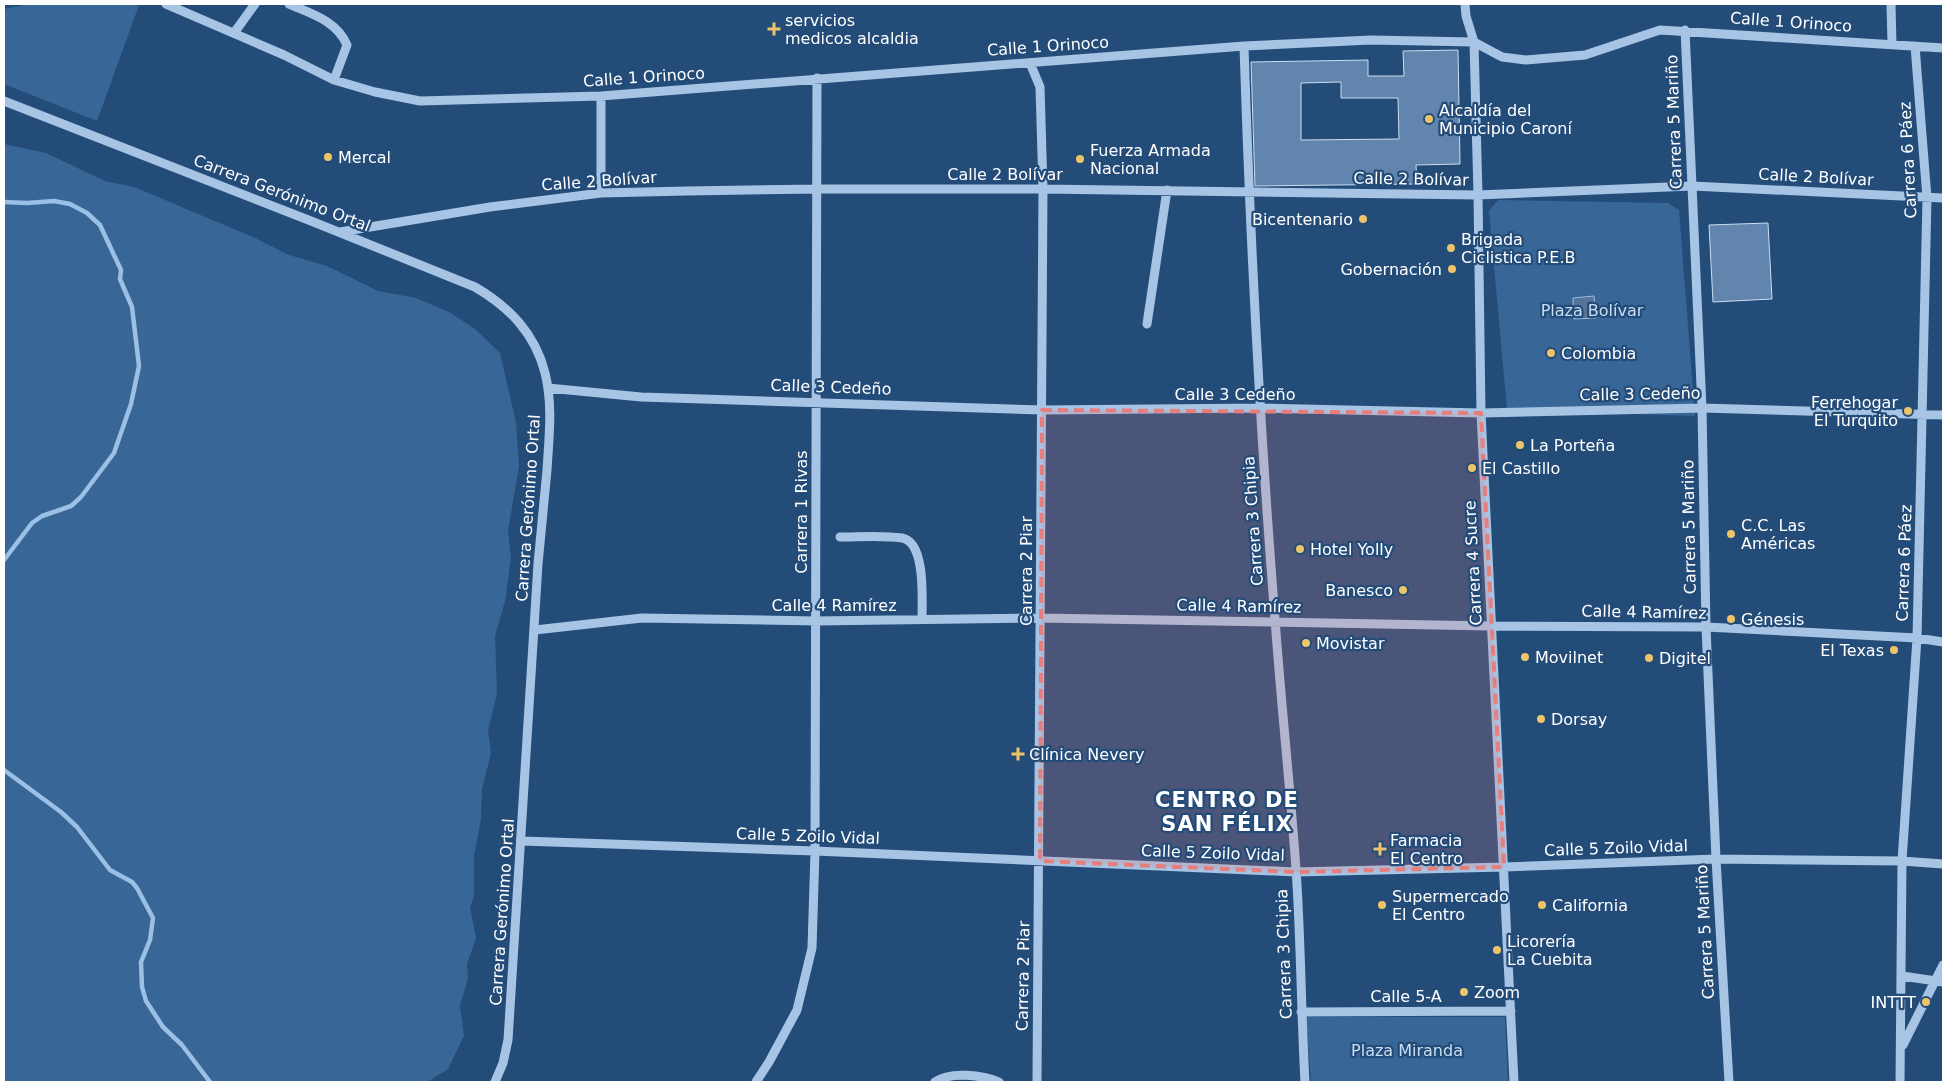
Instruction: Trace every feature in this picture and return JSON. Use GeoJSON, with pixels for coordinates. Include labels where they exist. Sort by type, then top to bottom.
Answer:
{"type":"FeatureCollection","features":[{"type":"Feature","properties":{"kind":"street","name":"Calle 1 Orinoco"},"geometry":{"type":"LineString","coordinates":[[166,4],[284,55],[334,80],[375,92],[420,100],[601,96],[1244,46],[1371,40],[1474,42],[1502,57],[1526,60],[1584,55],[1660,30],[1685,30],[1943,48]]}},
{"type":"Feature","properties":{"kind":"street"},"geometry":{"type":"LineString","coordinates":[[234,33],[255,4]]}},
{"type":"Feature","properties":{"kind":"street"},"geometry":{"type":"LineString","coordinates":[[289,4],[332,24],[343,35],[347,45],[334,80]]}},
{"type":"Feature","properties":{"kind":"street","name":"Carrera 4 Sucre"},"geometry":{"type":"LineString","coordinates":[[1464,4],[1474,42],[1481,413],[1490,626],[1514,1082]]}},
{"type":"Feature","properties":{"kind":"street"},"geometry":{"type":"LineString","coordinates":[[1891,4],[1892,44]]}},
{"type":"Feature","properties":{"kind":"street","name":"Carrera 5 Mariño"},"geometry":{"type":"LineString","coordinates":[[1685,30],[1702,408],[1706,627],[1716,859],[1729,1082]]}},
{"type":"Feature","properties":{"kind":"street","name":"Carrera 3 Chipia"},"geometry":{"type":"LineString","coordinates":[[1244,46],[1248,191],[1275,621],[1296,872],[1305,1082]]}},
{"type":"Feature","properties":{"kind":"street","name":"Carrera 6 Páez"},"geometry":{"type":"LineString","coordinates":[[1900,1082],[1902,1048],[1902,861],[1917,638],[1927,198],[1915,46]]}},
{"type":"Feature","properties":{"kind":"street","name":"Carrera 2 Piar"},"geometry":{"type":"LineString","coordinates":[[1030,63],[1040,87],[1043,189],[1040,862],[1037,1082]]}},
{"type":"Feature","properties":{"kind":"street","name":"Carrera 1 Rivas"},"geometry":{"type":"LineString","coordinates":[[756,1082],[769,1062],[796,1010],[812,948],[815,851],[817,78]]}},
{"type":"Feature","properties":{"kind":"street"},"geometry":{"type":"LineString","coordinates":[[601,96],[601,193]]}},
{"type":"Feature","properties":{"kind":"street","name":"Carrera Gerónimo Ortal"},"geometry":{"type":"LineString","coordinates":[[4,101],[443,273],[492,297],[514,317],[533,342],[540,357],[548,388],[551,415],[508,1040],[503,1063],[495,1082]]}},
{"type":"Feature","properties":{"kind":"street","name":"Calle 2 Bolívar"},"geometry":{"type":"LineString","coordinates":[[340,232],[490,207],[601,193],[817,189],[1043,189],[1478,195],[1692,186],[1943,198]]}},
{"type":"Feature","properties":{"kind":"street"},"geometry":{"type":"LineString","coordinates":[[1147,324],[1167,190]]}},
{"type":"Feature","properties":{"kind":"street","name":"Calle 3 Cedeño"},"geometry":{"type":"LineString","coordinates":[[548,388],[641,397],[816,401],[1042,410],[1261,408],[1481,413],[1702,408],[1943,415]]}},
{"type":"Feature","properties":{"kind":"street"},"geometry":{"type":"LineString","coordinates":[[840,537],[904,538],[914,546],[919,557],[922,619]]}},
{"type":"Feature","properties":{"kind":"street","name":"Calle 4 Ramírez"},"geometry":{"type":"LineString","coordinates":[[535,630],[642,618],[816,621],[1040,618],[1490,626],[1706,627],[1917,638],[1943,642]]}},
{"type":"Feature","properties":{"kind":"street","name":"Calle 5 Zoilo Vidal"},"geometry":{"type":"LineString","coordinates":[[522,841],[815,851],[1296,872],[1716,859],[1902,861],[1943,864]]}},
{"type":"Feature","properties":{"kind":"street"},"geometry":{"type":"LineString","coordinates":[[1902,1048],[1940,981],[1943,965]]}},
{"type":"Feature","properties":{"kind":"street"},"geometry":{"type":"LineString","coordinates":[[1902,976],[1940,981]]}},
{"type":"Feature","properties":{"kind":"street","name":"Calle 5-A"},"geometry":{"type":"LineString","coordinates":[[1301,1012],[1511,1011]]}},
{"type":"Feature","properties":{"kind":"street"},"geometry":{"type":"LineString","coordinates":[[939,1079],[986,1076],[999,1082]]}},
{"type":"Feature","properties":{"kind":"highlighted area"},"geometry":{"type":"Polygon","coordinates":[[[1042,410],[1481,413],[1504,867],[1296,872],[1040,861],[1042,410]]]}},
{"type":"Feature","properties":{"kind":"green space"},"geometry":{"type":"Polygon","coordinates":[[[29,4],[139,5],[97,121],[4,84],[4,9],[29,4]]]}},
{"type":"Feature","properties":{"kind":"green space"},"geometry":{"type":"Polygon","coordinates":[[[4,144],[46,153],[105,181],[134,187],[253,237],[289,255],[327,266],[378,291],[416,298],[449,312],[475,329],[500,353],[516,422],[519,466],[508,531],[511,558],[505,601],[495,636],[497,694],[488,730],[491,753],[482,789],[481,819],[474,856],[474,897],[470,907],[476,938],[467,964],[468,979],[460,1005],[464,1036],[448,1069],[427,1082],[4,1082],[4,144]]]}},
{"type":"Feature","properties":{"kind":"green space","name":"Plaza Bolívar"},"geometry":{"type":"Polygon","coordinates":[[[1498,200],[1668,203],[1679,210],[1695,416],[1507,410],[1489,211],[1498,200]]]}},
{"type":"Feature","properties":{"kind":"green space","name":"Plaza Miranda"},"geometry":{"type":"Polygon","coordinates":[[[1306,1017],[1505,1017],[1508,1082],[1311,1082],[1306,1017]]]}},
{"type":"Feature","properties":{"kind":"shaded area"},"geometry":{"type":"Polygon","coordinates":[[[1594,296],[1596,318],[1574,319],[1573,298],[1594,296]]]}},
{"type":"Feature","properties":{"kind":"building","name":"Alcaldía del Municipio Caroní"},"geometry":{"type":"Polygon","coordinates":[[[1458,50],[1460,164],[1416,165],[1417,184],[1255,186],[1251,62],[1368,60],[1368,76],[1404,76],[1403,51],[1458,50]],[[1341,82],[1301,83],[1301,140],[1399,139],[1398,98],[1341,98],[1341,82]]]}},
{"type":"Feature","properties":{"kind":"building"},"geometry":{"type":"Polygon","coordinates":[[[1768,223],[1772,299],[1713,302],[1709,225],[1768,223]]]}},
{"type":"Feature","properties":{"kind":"waterway"},"geometry":{"type":"LineString","coordinates":[[4,202],[54,201],[70,204],[87,213],[100,225],[121,270],[120,279],[132,307],[139,366],[131,404],[114,453],[81,497],[71,506],[42,516],[32,523],[4,560]]}},
{"type":"Feature","properties":{"kind":"waterway"},"geometry":{"type":"LineString","coordinates":[[4,770],[61,812],[77,827],[110,870],[132,882],[137,888],[153,918],[150,940],[141,962],[142,987],[146,1001],[163,1027],[182,1045],[210,1082]]}},
{"type":"Feature","properties":{"kind":"place","name":"servicios medicos alcaldia"},"geometry":{"type":"Point","coordinates":[774,29]}},
{"type":"Feature","properties":{"kind":"place","name":"Alcaldía del Municipio Caroní"},"geometry":{"type":"Point","coordinates":[1429,119]}},
{"type":"Feature","properties":{"kind":"place","name":"Mercal"},"geometry":{"type":"Point","coordinates":[328,157]}},
{"type":"Feature","properties":{"kind":"place","name":"Fuerza Armada Nacional"},"geometry":{"type":"Point","coordinates":[1080,159]}},
{"type":"Feature","properties":{"kind":"place","name":"Bicentenario"},"geometry":{"type":"Point","coordinates":[1363,219]}},
{"type":"Feature","properties":{"kind":"place","name":"Brigada Ciclistica P.E.B"},"geometry":{"type":"Point","coordinates":[1451,248]}},
{"type":"Feature","properties":{"kind":"place","name":"Gobernación"},"geometry":{"type":"Point","coordinates":[1452,269]}},
{"type":"Feature","properties":{"kind":"place","name":"Colombia"},"geometry":{"type":"Point","coordinates":[1551,353]}},
{"type":"Feature","properties":{"kind":"place","name":"Ferrehogar El Turquito"},"geometry":{"type":"Point","coordinates":[1908,411]}},
{"type":"Feature","properties":{"kind":"place","name":"La Porteña"},"geometry":{"type":"Point","coordinates":[1520,445]}},
{"type":"Feature","properties":{"kind":"place","name":"El Castillo"},"geometry":{"type":"Point","coordinates":[1472,468]}},
{"type":"Feature","properties":{"kind":"place","name":"C.C. Las Américas"},"geometry":{"type":"Point","coordinates":[1731,534]}},
{"type":"Feature","properties":{"kind":"place","name":"Hotel Yolly"},"geometry":{"type":"Point","coordinates":[1300,549]}},
{"type":"Feature","properties":{"kind":"place","name":"Banesco"},"geometry":{"type":"Point","coordinates":[1403,590]}},
{"type":"Feature","properties":{"kind":"place","name":"Génesis"},"geometry":{"type":"Point","coordinates":[1731,619]}},
{"type":"Feature","properties":{"kind":"place","name":"Movistar"},"geometry":{"type":"Point","coordinates":[1306,643]}},
{"type":"Feature","properties":{"kind":"place","name":"El Texas"},"geometry":{"type":"Point","coordinates":[1894,650]}},
{"type":"Feature","properties":{"kind":"place","name":"Movilnet"},"geometry":{"type":"Point","coordinates":[1525,657]}},
{"type":"Feature","properties":{"kind":"place","name":"Digitel"},"geometry":{"type":"Point","coordinates":[1649,658]}},
{"type":"Feature","properties":{"kind":"place","name":"Dorsay"},"geometry":{"type":"Point","coordinates":[1541,719]}},
{"type":"Feature","properties":{"kind":"place","name":"Clínica Nevery"},"geometry":{"type":"Point","coordinates":[1018,754]}},
{"type":"Feature","properties":{"kind":"place","name":"Farmacia El Centro"},"geometry":{"type":"Point","coordinates":[1380,849]}},
{"type":"Feature","properties":{"kind":"place","name":"Supermercado El Centro"},"geometry":{"type":"Point","coordinates":[1382,905]}},
{"type":"Feature","properties":{"kind":"place","name":"California"},"geometry":{"type":"Point","coordinates":[1542,905]}},
{"type":"Feature","properties":{"kind":"place","name":"Licorería La Cuebita"},"geometry":{"type":"Point","coordinates":[1497,950]}},
{"type":"Feature","properties":{"kind":"place","name":"Zoom"},"geometry":{"type":"Point","coordinates":[1464,992]}},
{"type":"Feature","properties":{"kind":"place","name":"INTTT"},"geometry":{"type":"Point","coordinates":[1926,1002]}},
{"type":"Feature","properties":{"kind":"district","name":"CENTRO DE SAN FÉLIX"},"geometry":{"type":"Point","coordinates":[1227,812]}}]}
